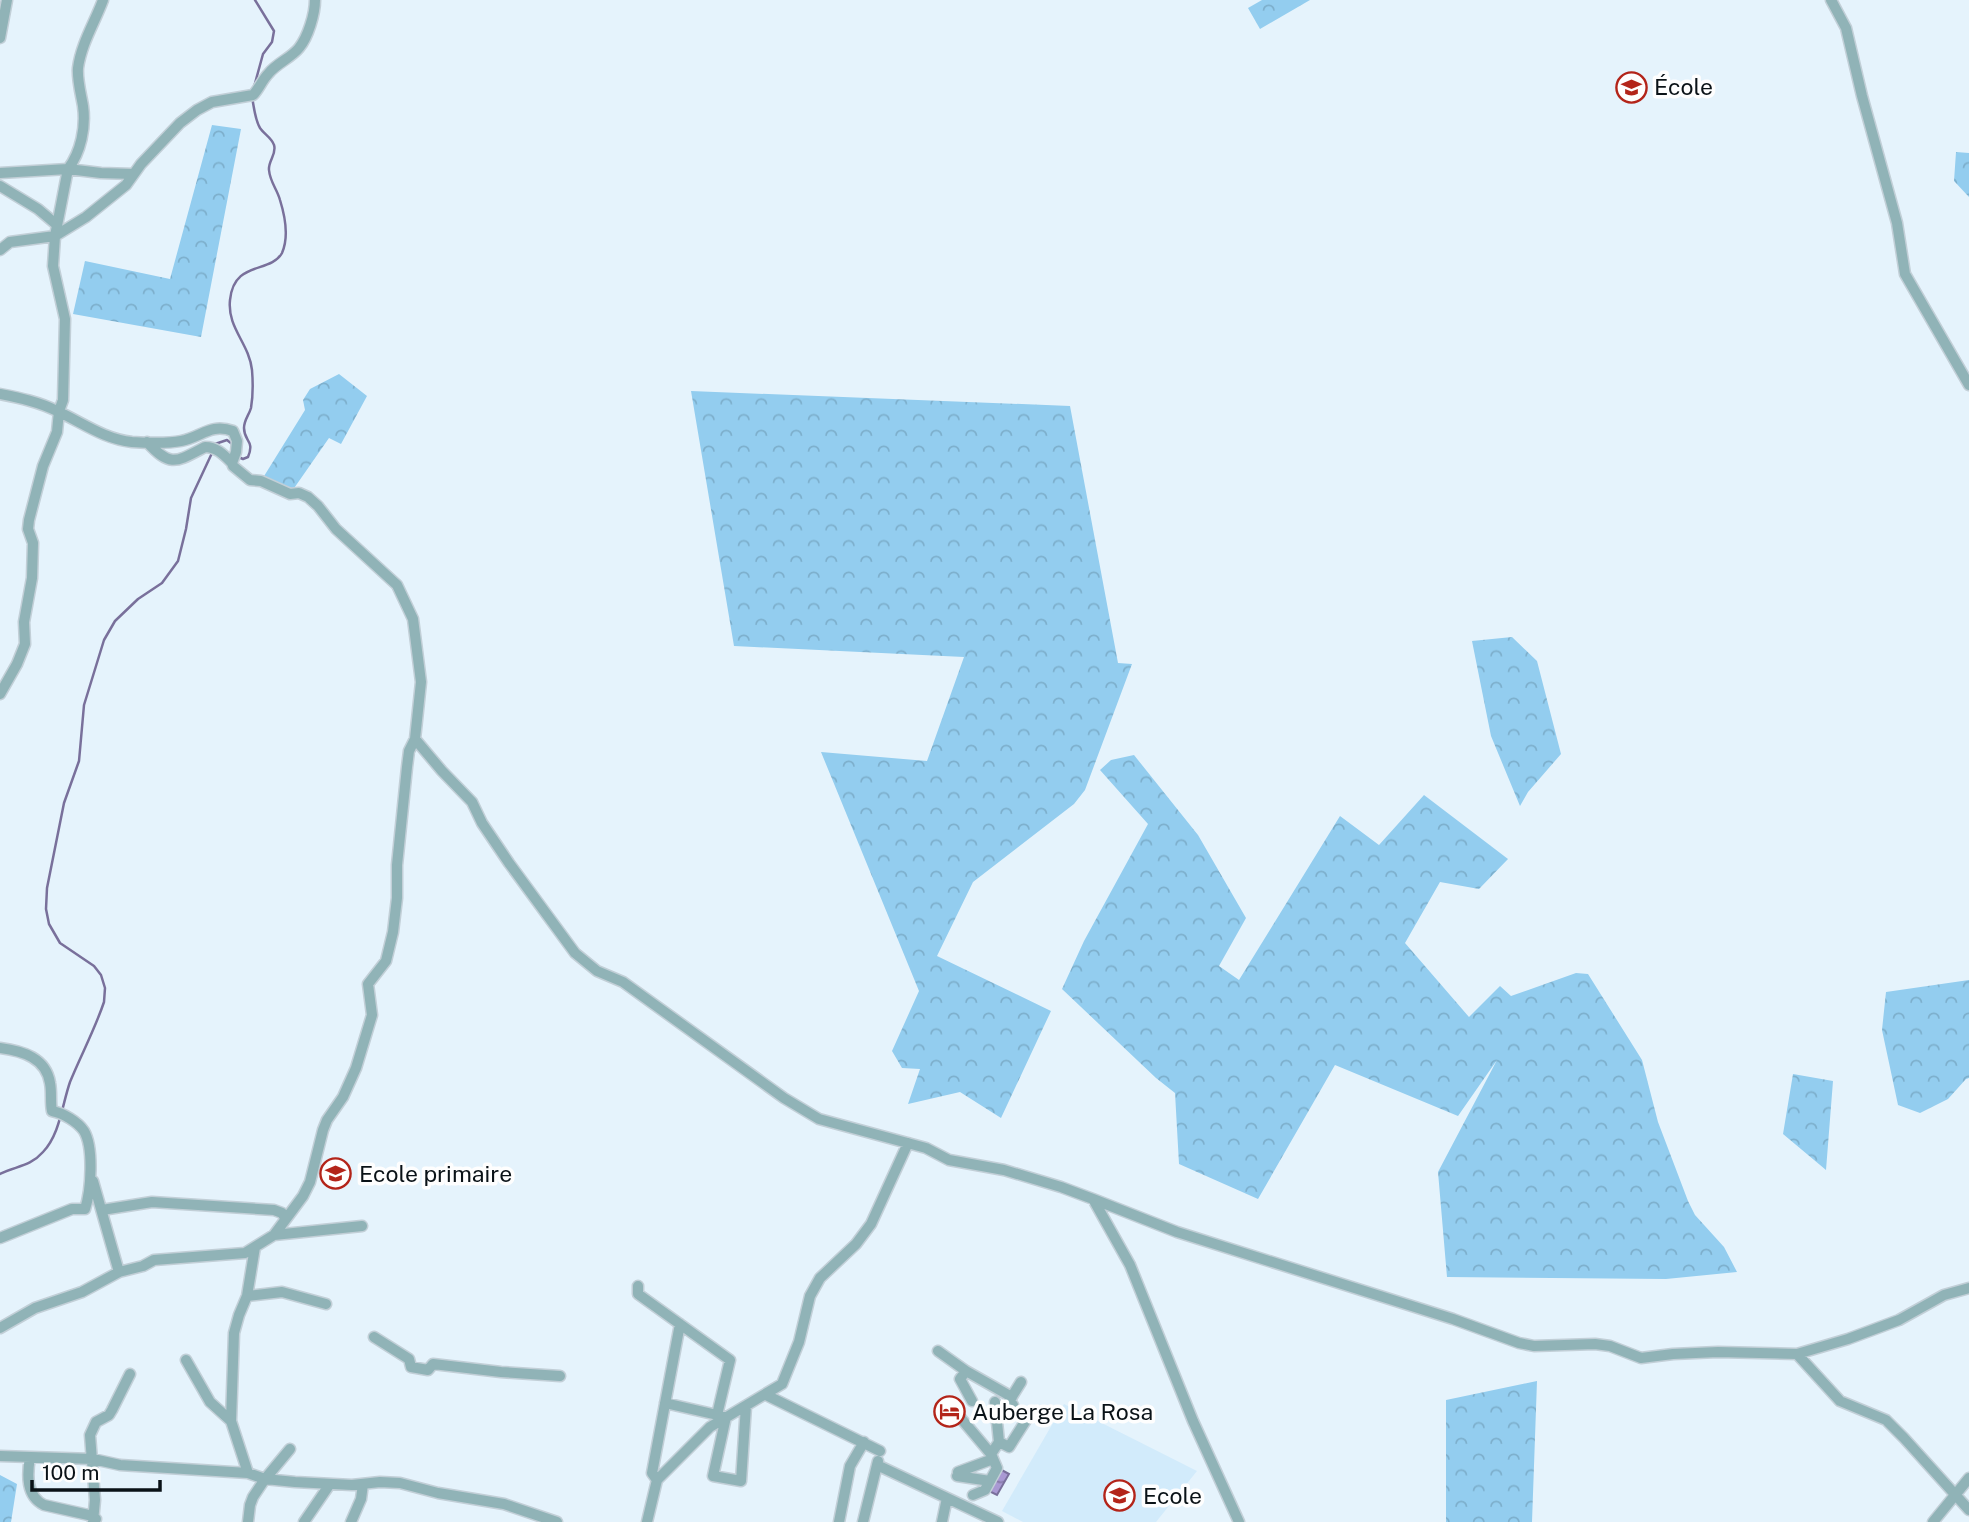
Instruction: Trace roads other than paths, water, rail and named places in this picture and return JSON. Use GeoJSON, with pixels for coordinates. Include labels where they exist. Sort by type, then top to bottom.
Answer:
{"type":"FeatureCollection","features":[{"type":"Feature","properties":{"kind":"street"},"geometry":{"type":"LineString","coordinates":[[0,38],[8,0]]}},
{"type":"Feature","properties":{"kind":"street"},"geometry":{"type":"LineString","coordinates":[[0,694],[25,644],[24,622],[32,578],[33,543],[28,528],[29,520],[43,467],[57,432],[63,400],[65,319],[53,266],[55,236],[68,169],[83,134],[84,111],[78,71],[80,56],[103,0]]}},
{"type":"Feature","properties":{"kind":"street"},"geometry":{"type":"LineString","coordinates":[[0,250],[10,242],[55,236],[86,217],[126,185],[141,164],[197,110],[212,102],[256,93],[261,81],[271,69],[299,49],[315,7],[315,0]]}},
{"type":"Feature","properties":{"kind":"street"},"geometry":{"type":"LineString","coordinates":[[1831,0],[1846,28],[1897,223],[1905,274],[1969,386]]}},
{"type":"Feature","properties":{"kind":"street"},"geometry":{"type":"LineString","coordinates":[[0,173],[68,169],[133,174]]}},
{"type":"Feature","properties":{"kind":"street"},"geometry":{"type":"LineString","coordinates":[[0,186],[38,209],[57,225]]}},
{"type":"Feature","properties":{"kind":"street"},"geometry":{"type":"LineString","coordinates":[[0,394],[36,401],[111,438],[166,443],[222,427],[233,430],[236,435],[236,452],[232,463]]}},
{"type":"Feature","properties":{"kind":"street"},"geometry":{"type":"LineString","coordinates":[[147,442],[162,458],[172,461],[210,447],[222,452],[233,466],[250,480],[261,481],[290,494],[299,493],[308,497],[335,528],[397,585],[413,619],[421,682],[415,739],[409,751],[407,767],[393,932],[386,961],[368,984],[372,1015],[350,1084],[323,1130],[310,1182],[274,1236]]}},
{"type":"Feature","properties":{"kind":"street"},"geometry":{"type":"LineString","coordinates":[[415,739],[472,802],[482,823],[509,863],[575,953],[589,965],[623,982],[804,1111],[835,1124],[932,1150],[949,1160],[1004,1170],[1061,1187],[1177,1231],[1534,1346],[1595,1344],[1610,1346],[1641,1358],[1718,1352],[1797,1354],[1899,1320],[1944,1295],[1969,1288]]}},
{"type":"Feature","properties":{"kind":"street"},"geometry":{"type":"LineString","coordinates":[[0,1048],[27,1054],[46,1068],[52,1111],[66,1115],[84,1130],[89,1145],[90,1174],[90,1195],[85,1209],[72,1209],[0,1238]]}},
{"type":"Feature","properties":{"kind":"street"},"geometry":{"type":"LineString","coordinates":[[647,1522],[657,1480],[722,1416],[746,1406],[782,1384],[799,1342],[810,1296],[820,1278],[856,1244],[871,1224],[908,1143]]}},
{"type":"Feature","properties":{"kind":"street"},"geometry":{"type":"LineString","coordinates":[[90,1174],[119,1272]]}},
{"type":"Feature","properties":{"kind":"street"},"geometry":{"type":"LineString","coordinates":[[1093,1199],[1130,1265],[1239,1522]]}},
{"type":"Feature","properties":{"kind":"street"},"geometry":{"type":"LineString","coordinates":[[102,1210],[152,1202],[275,1210],[285,1218]]}},
{"type":"Feature","properties":{"kind":"street"},"geometry":{"type":"LineString","coordinates":[[0,1328],[35,1308],[82,1292],[119,1272],[154,1260],[236,1255],[245,1253],[274,1236],[362,1226]]}},
{"type":"Feature","properties":{"kind":"street"},"geometry":{"type":"LineString","coordinates":[[248,1473],[231,1421],[234,1334],[247,1296],[255,1247]]}},
{"type":"Feature","properties":{"kind":"street"},"geometry":{"type":"LineString","coordinates":[[638,1286],[638,1294],[730,1360],[713,1476],[741,1481],[746,1406]]}},
{"type":"Feature","properties":{"kind":"street"},"geometry":{"type":"LineString","coordinates":[[247,1296],[282,1292],[326,1304]]}},
{"type":"Feature","properties":{"kind":"street"},"geometry":{"type":"LineString","coordinates":[[657,1480],[652,1473],[680,1324]]}},
{"type":"Feature","properties":{"kind":"street"},"geometry":{"type":"LineString","coordinates":[[374,1337],[409,1359],[411,1367],[428,1370],[433,1364],[560,1376]]}},
{"type":"Feature","properties":{"kind":"street"},"geometry":{"type":"LineString","coordinates":[[938,1351],[1012,1401],[1017,1384]]}},
{"type":"Feature","properties":{"kind":"street"},"geometry":{"type":"LineString","coordinates":[[1797,1354],[1840,1401],[1886,1420],[1969,1510]]}},
{"type":"Feature","properties":{"kind":"street"},"geometry":{"type":"LineString","coordinates":[[186,1360],[210,1402],[231,1421]]}},
{"type":"Feature","properties":{"kind":"street"},"geometry":{"type":"LineString","coordinates":[[966,1371],[960,1379],[972,1401]]}},
{"type":"Feature","properties":{"kind":"street"},"geometry":{"type":"LineString","coordinates":[[30,1457],[28,1476],[31,1493],[37,1501],[95,1520],[90,1435],[96,1422],[109,1415],[130,1374]]}},
{"type":"Feature","properties":{"kind":"street"},"geometry":{"type":"LineString","coordinates":[[766,1395],[881,1449],[863,1522]]}},
{"type":"Feature","properties":{"kind":"street"},"geometry":{"type":"LineString","coordinates":[[990,1481],[960,1478],[992,1456],[999,1442],[995,1402]]}},
{"type":"Feature","properties":{"kind":"street"},"geometry":{"type":"LineString","coordinates":[[665,1403],[722,1416]]}},
{"type":"Feature","properties":{"kind":"street"},"geometry":{"type":"LineString","coordinates":[[959,1416],[992,1456],[997,1468],[985,1490],[973,1495]]}},
{"type":"Feature","properties":{"kind":"street"},"geometry":{"type":"LineString","coordinates":[[999,1442],[1009,1447],[1028,1417]]}},
{"type":"Feature","properties":{"kind":"street"},"geometry":{"type":"LineString","coordinates":[[839,1522],[850,1466],[864,1442]]}},
{"type":"Feature","properties":{"kind":"street"},"geometry":{"type":"LineString","coordinates":[[0,1447],[5,1456],[93,1459],[120,1465],[248,1473],[265,1479],[330,1484],[400,1483],[438,1493],[504,1504],[557,1522]]}},
{"type":"Feature","properties":{"kind":"street"},"geometry":{"type":"LineString","coordinates":[[248,1522],[250,1505],[265,1479],[290,1449]]}},
{"type":"Feature","properties":{"kind":"street"},"geometry":{"type":"LineString","coordinates":[[877,1465],[994,1521]]}},
{"type":"Feature","properties":{"kind":"street"},"geometry":{"type":"LineString","coordinates":[[1933,1522],[1969,1478]]}},
{"type":"Feature","properties":{"kind":"street"},"geometry":{"type":"LineString","coordinates":[[304,1522],[330,1484]]}},
{"type":"Feature","properties":{"kind":"street"},"geometry":{"type":"LineString","coordinates":[[351,1522],[363,1494],[363,1484]]}},
{"type":"Feature","properties":{"kind":"street"},"geometry":{"type":"LineString","coordinates":[[942,1522],[947,1498]]}},
{"type":"Feature","properties":{"kind":"water"},"geometry":{"type":"Polygon","coordinates":[[[998,1468],[1009,1474],[997,1495],[987,1490],[998,1468]]]}},
{"type":"Feature","properties":{"kind":"waterway"},"geometry":{"type":"LineString","coordinates":[[254,87],[263,54],[272,42],[274,31],[255,0]]}},
{"type":"Feature","properties":{"kind":"waterway"},"geometry":{"type":"LineString","coordinates":[[238,457],[248,457],[250,451],[244,428],[251,408],[252,375],[250,360],[232,319],[230,300],[238,279],[253,269],[269,264],[282,253],[286,233],[282,206],[269,170],[274,145],[258,125],[252,97]]}},
{"type":"Feature","properties":{"kind":"waterway"},"geometry":{"type":"LineString","coordinates":[[214,447],[215,444],[227,440],[232,444]]}},
{"type":"Feature","properties":{"kind":"waterway"},"geometry":{"type":"LineString","coordinates":[[0,1174],[33,1161],[49,1145],[57,1128],[70,1082],[104,1002],[105,988],[101,975],[94,966],[60,943],[49,924],[46,909],[47,888],[64,803],[79,761],[84,705],[104,640],[115,621],[138,599],[162,583],[178,561],[191,498],[212,453]]}},
{"type":"Feature","properties":{"kind":"place","name":"École"},"geometry":{"type":"Point","coordinates":[1631,87]}},
{"type":"Feature","properties":{"kind":"place","name":"Ecole primaire"},"geometry":{"type":"Point","coordinates":[336,1174]}},
{"type":"Feature","properties":{"kind":"place","name":"Auberge La Rosa"},"geometry":{"type":"Point","coordinates":[949,1412]}},
{"type":"Feature","properties":{"kind":"place","name":"Ecole"},"geometry":{"type":"Point","coordinates":[1120,1496]}}]}
